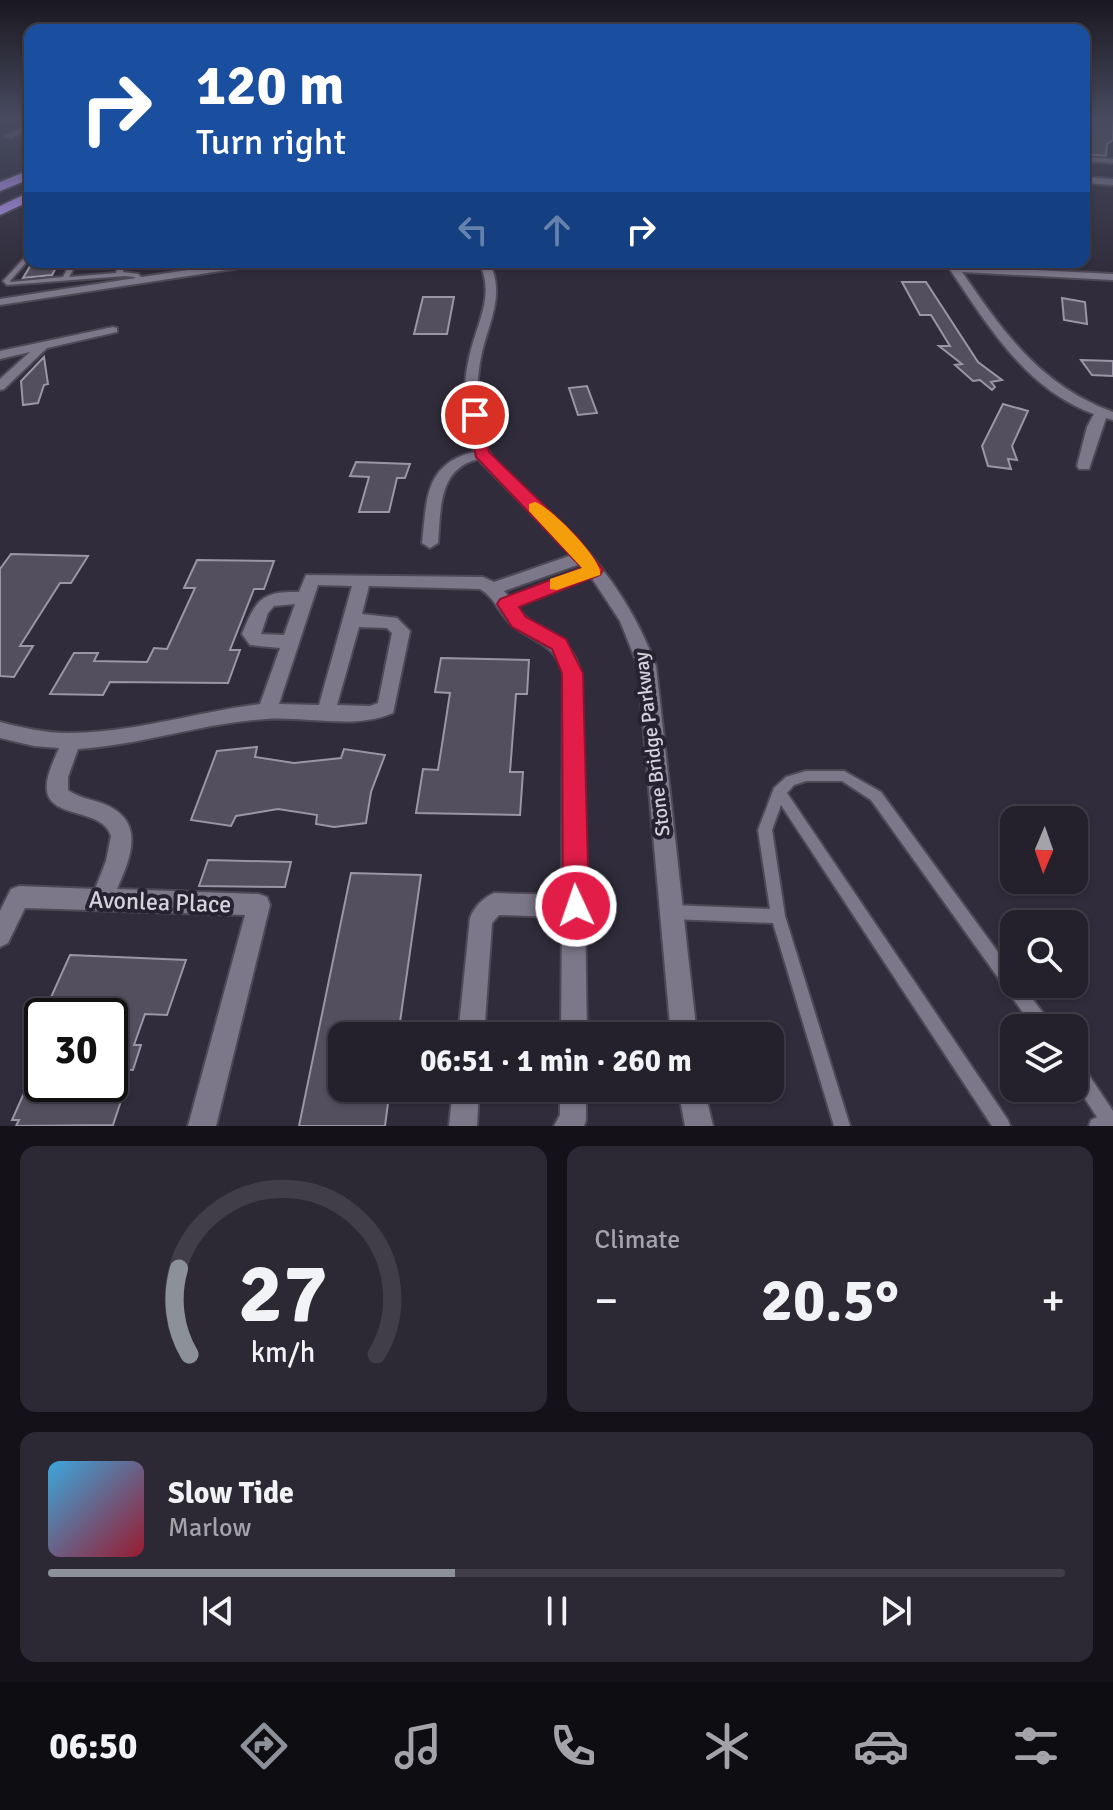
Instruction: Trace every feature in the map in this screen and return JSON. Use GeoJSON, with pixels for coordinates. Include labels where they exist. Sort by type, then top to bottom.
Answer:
{"type":"FeatureCollection","features":[{"type":"Feature","properties":{"kind":"highway"},"geometry":{"type":"LineString","coordinates":[[0,187],[24,177]]}},
{"type":"Feature","properties":{"kind":"highway"},"geometry":{"type":"LineString","coordinates":[[0,196],[24,186]]}},
{"type":"Feature","properties":{"kind":"highway"},"geometry":{"type":"LineString","coordinates":[[0,211],[24,199]]}},
{"type":"Feature","properties":{"kind":"street"},"geometry":{"type":"LineString","coordinates":[[1090,180],[1113,182]]}},
{"type":"Feature","properties":{"kind":"street"},"geometry":{"type":"LineString","coordinates":[[0,302],[203,268]]}},
{"type":"Feature","properties":{"kind":"street"},"geometry":{"type":"LineString","coordinates":[[430,543],[438,479],[450,463],[461,457],[482,454],[475,415],[473,362],[493,298],[488,268]]}},
{"type":"Feature","properties":{"kind":"street"},"geometry":{"type":"LineString","coordinates":[[954,268],[1023,361],[1048,387],[1073,402],[1107,414],[1094,427],[1084,466]]}},
{"type":"Feature","properties":{"kind":"street"},"geometry":{"type":"LineString","coordinates":[[982,268],[1113,277]]}},
{"type":"Feature","properties":{"kind":"street"},"geometry":{"type":"LineString","coordinates":[[0,355],[113,330]]}},
{"type":"Feature","properties":{"kind":"street"},"geometry":{"type":"LineString","coordinates":[[0,386],[44,345]]}},
{"type":"Feature","properties":{"kind":"street","name":"Stone Bridge Parkway"},"geometry":{"type":"LineString","coordinates":[[482,454],[588,564],[636,631],[647,666],[682,1022]]}},
{"type":"Feature","properties":{"kind":"street"},"geometry":{"type":"LineString","coordinates":[[501,596],[588,564]]}},
{"type":"Feature","properties":{"kind":"street"},"geometry":{"type":"LineString","coordinates":[[267,711],[312,579],[483,583],[501,596],[519,622],[559,644],[572,673],[576,906],[574,1022]]}},
{"type":"Feature","properties":{"kind":"street"},"geometry":{"type":"LineString","coordinates":[[326,712],[362,580]]}},
{"type":"Feature","properties":{"kind":"street"},"geometry":{"type":"LineString","coordinates":[[290,642],[256,640],[251,634],[263,603],[270,597],[304,598]]}},
{"type":"Feature","properties":{"kind":"street"},"geometry":{"type":"LineString","coordinates":[[0,730],[21,737],[71,742],[120,739],[223,714],[267,711],[371,714],[386,708],[401,631],[391,622],[352,620]]}},
{"type":"Feature","properties":{"kind":"street"},"geometry":{"type":"LineString","coordinates":[[71,742],[58,777],[57,792],[66,802],[109,814],[123,831],[123,843],[102,900]]}},
{"type":"Feature","properties":{"kind":"street","name":"Avonlea Place"},"geometry":{"type":"LineString","coordinates":[[0,935],[19,897],[259,905],[202,1126]]}},
{"type":"Feature","properties":{"kind":"street"},"geometry":{"type":"LineString","coordinates":[[472,1022],[481,918],[494,904],[576,906]]}},
{"type":"Feature","properties":{"kind":"street"},"geometry":{"type":"LineString","coordinates":[[463,1126],[465,1102]]}},
{"type":"Feature","properties":{"kind":"street"},"geometry":{"type":"LineString","coordinates":[[568,1126],[573,1120],[573,1102]]}},
{"type":"Feature","properties":{"kind":"street"},"geometry":{"type":"LineString","coordinates":[[694,1102],[699,1126]]}},
{"type":"Feature","properties":{"kind":"lane"},"geometry":{"type":"LineString","coordinates":[[24,261],[6,281],[9,284],[119,274],[136,275],[140,279]]}},
{"type":"Feature","properties":{"kind":"lane"},"geometry":{"type":"LineString","coordinates":[[65,279],[71,268]]}},
{"type":"Feature","properties":{"kind":"lane"},"geometry":{"type":"LineString","coordinates":[[119,274],[120,268]]}},
{"type":"Feature","properties":{"kind":"lane"},"geometry":{"type":"LineString","coordinates":[[842,1126],[778,916],[765,830],[779,792],[790,781],[806,776],[844,776],[876,796],[1034,1014]]}},
{"type":"Feature","properties":{"kind":"lane"},"geometry":{"type":"LineString","coordinates":[[779,792],[1002,1126]]}},
{"type":"Feature","properties":{"kind":"lane"},"geometry":{"type":"LineString","coordinates":[[670,912],[778,916]]}},
{"type":"Feature","properties":{"kind":"lane"},"geometry":{"type":"LineString","coordinates":[[1088,1092],[1106,1124]]}},
{"type":"Feature","properties":{"kind":"building"},"geometry":{"type":"Polygon","coordinates":[[[29,268],[56,268],[52,275],[23,278],[29,268]]]}},
{"type":"Feature","properties":{"kind":"building"},"geometry":{"type":"Polygon","coordinates":[[[902,282],[926,282],[978,362],[1002,380],[991,382],[995,387],[992,390],[980,380],[973,381],[955,365],[962,364],[939,346],[950,346],[931,315],[920,315],[902,282]]]}},
{"type":"Feature","properties":{"kind":"building"},"geometry":{"type":"Polygon","coordinates":[[[423,297],[454,297],[447,334],[414,334],[423,297]]]}},
{"type":"Feature","properties":{"kind":"building"},"geometry":{"type":"Polygon","coordinates":[[[1062,298],[1085,302],[1087,324],[1064,320],[1062,298]]]}},
{"type":"Feature","properties":{"kind":"building"},"geometry":{"type":"Polygon","coordinates":[[[44,357],[48,384],[44,385],[38,403],[23,405],[21,381],[44,357]]]}},
{"type":"Feature","properties":{"kind":"building"},"geometry":{"type":"Polygon","coordinates":[[[1081,360],[1113,361],[1113,376],[1092,375],[1081,360]]]}},
{"type":"Feature","properties":{"kind":"building"},"geometry":{"type":"Polygon","coordinates":[[[587,386],[597,413],[578,415],[569,388],[587,386]]]}},
{"type":"Feature","properties":{"kind":"building"},"geometry":{"type":"Polygon","coordinates":[[[1003,404],[1028,411],[1012,446],[1017,460],[1008,459],[1011,469],[988,466],[982,446],[1003,404]]]}},
{"type":"Feature","properties":{"kind":"building"},"geometry":{"type":"Polygon","coordinates":[[[356,462],[410,464],[405,478],[397,478],[389,512],[359,512],[369,477],[350,476],[356,462]]]}},
{"type":"Feature","properties":{"kind":"building"},"geometry":{"type":"Polygon","coordinates":[[[11,554],[88,556],[71,583],[60,583],[20,646],[33,646],[14,677],[0,676],[0,569],[11,554]]]}},
{"type":"Feature","properties":{"kind":"building"},"geometry":{"type":"Polygon","coordinates":[[[197,560],[274,561],[264,589],[254,589],[230,650],[240,650],[228,683],[110,682],[103,695],[50,694],[74,653],[98,653],[94,661],[147,662],[154,648],[167,649],[195,588],[184,588],[197,560]]]}},
{"type":"Feature","properties":{"kind":"building"},"geometry":{"type":"Polygon","coordinates":[[[441,658],[529,660],[527,694],[516,694],[510,772],[523,772],[520,815],[416,813],[423,769],[438,770],[450,693],[435,692],[441,658]]]}},
{"type":"Feature","properties":{"kind":"building"},"geometry":{"type":"Polygon","coordinates":[[[257,747],[255,757],[294,763],[341,758],[344,749],[385,755],[371,792],[366,823],[334,827],[316,824],[317,815],[278,809],[236,816],[231,826],[191,820],[217,751],[257,747]]]}},
{"type":"Feature","properties":{"kind":"building"},"geometry":{"type":"Polygon","coordinates":[[[208,860],[291,862],[285,887],[199,886],[208,860]]]}},
{"type":"Feature","properties":{"kind":"building"},"geometry":{"type":"Polygon","coordinates":[[[351,873],[421,875],[400,1022],[328,1022],[328,1102],[388,1102],[385,1126],[299,1126],[351,873]]]}},
{"type":"Feature","properties":{"kind":"building"},"geometry":{"type":"Polygon","coordinates":[[[70,955],[186,960],[167,1015],[145,1014],[134,1045],[141,1045],[133,1070],[128,1070],[128,998],[51,998],[70,955]]]}},
{"type":"Feature","properties":{"kind":"building"},"geometry":{"type":"Polygon","coordinates":[[[24,1093],[24,1102],[121,1102],[113,1125],[16,1126],[19,1120],[12,1120],[24,1093]]]}},
{"type":"Feature","properties":{"kind":"slow traffic"},"geometry":{"type":"LineString","coordinates":[[535,508],[571,542],[594,570],[557,584]]}},
{"type":"Feature","properties":{"kind":"route"},"geometry":{"type":"LineString","coordinates":[[475,415],[482,454],[571,542],[594,570],[507,604],[519,622],[552,638],[569,659],[572,673],[576,906]]}}]}
